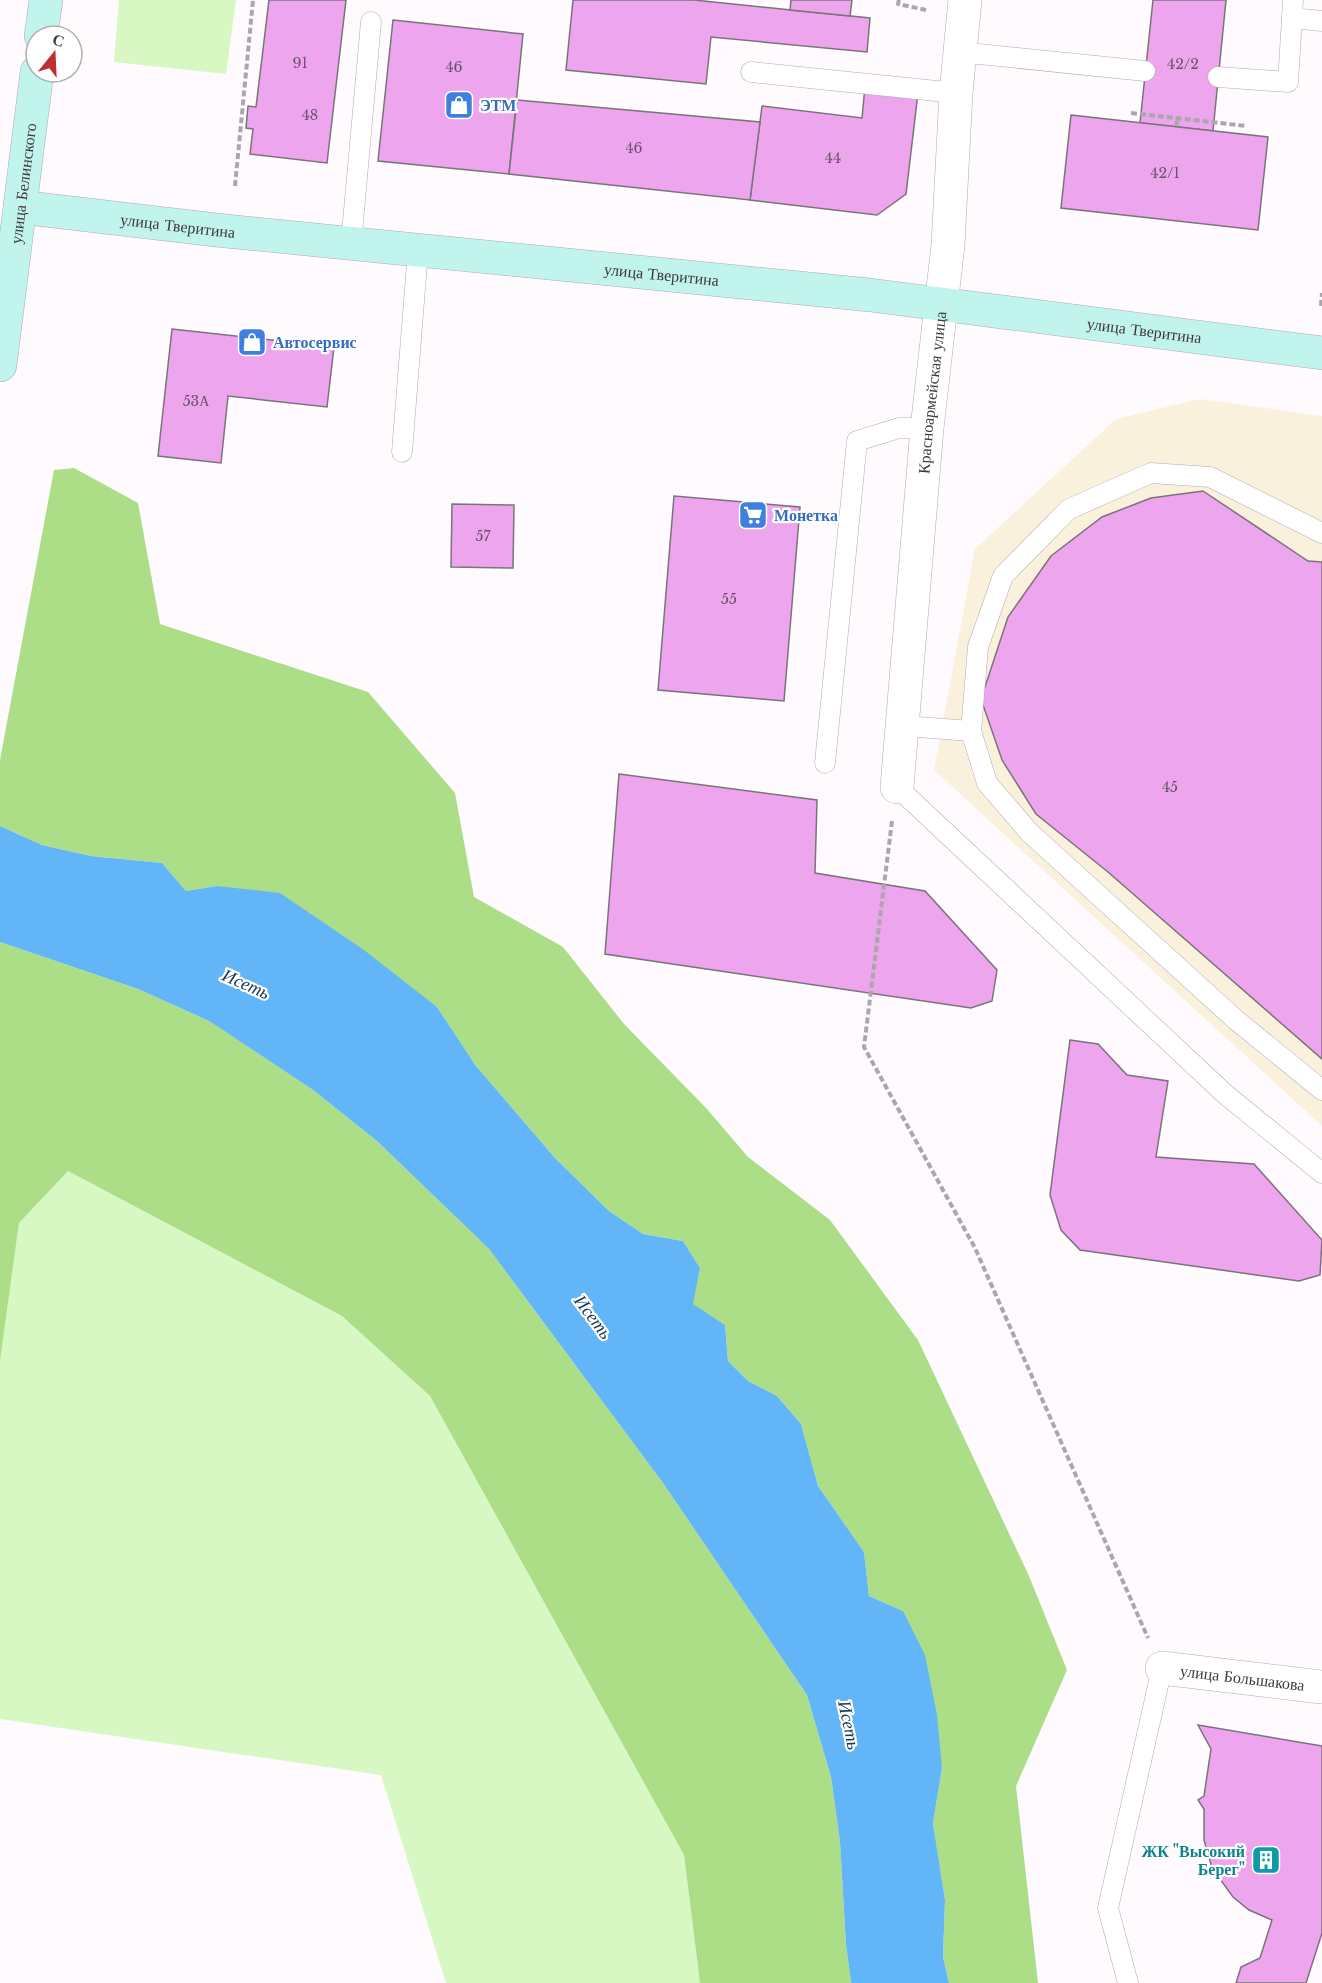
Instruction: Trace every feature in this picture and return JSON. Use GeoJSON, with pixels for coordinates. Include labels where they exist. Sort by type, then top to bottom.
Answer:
{"type":"FeatureCollection","features":[{"type":"Feature","properties":{"kind":"street"},"geometry":{"type":"LineString","coordinates":[[43,24],[46,0]]}},
{"type":"Feature","properties":{"kind":"street","name":"Красноармейская улица"},"geometry":{"type":"LineString","coordinates":[[897,787],[904,726],[927,428],[948,245],[956,93],[965,0]]}},
{"type":"Feature","properties":{"kind":"street","name":"улица Белинского"},"geometry":{"type":"LineString","coordinates":[[0,365],[10,206],[35,84]]}},
{"type":"Feature","properties":{"kind":"street","name":"улица Тверитина"},"geometry":{"type":"LineString","coordinates":[[10,206],[418,251],[870,295],[1322,353]]}},
{"type":"Feature","properties":{"kind":"street","name":"улица Большакова"},"geometry":{"type":"LineString","coordinates":[[1162,1668],[1322,1687]]}},
{"type":"Feature","properties":{"kind":"lane"},"geometry":{"type":"LineString","coordinates":[[1218,77],[1288,82],[1293,9],[1322,21]]}},
{"type":"Feature","properties":{"kind":"lane"},"geometry":{"type":"LineString","coordinates":[[351,244],[371,22]]}},
{"type":"Feature","properties":{"kind":"lane"},"geometry":{"type":"LineString","coordinates":[[959,52],[1145,70]]}},
{"type":"Feature","properties":{"kind":"lane"},"geometry":{"type":"LineString","coordinates":[[751,72],[932,88],[956,93]]}},
{"type":"Feature","properties":{"kind":"lane"},"geometry":{"type":"LineString","coordinates":[[402,452],[418,251]]}},
{"type":"Feature","properties":{"kind":"lane"},"geometry":{"type":"LineString","coordinates":[[825,763],[857,441],[899,428],[927,428]]}},
{"type":"Feature","properties":{"kind":"lane"},"geometry":{"type":"LineString","coordinates":[[1322,533],[1210,477],[1150,473],[1069,509],[1003,576],[978,647],[971,730],[987,783],[1030,833],[1236,1020],[1322,1090]]}},
{"type":"Feature","properties":{"kind":"lane"},"geometry":{"type":"LineString","coordinates":[[904,726],[971,730]]}},
{"type":"Feature","properties":{"kind":"lane"},"geometry":{"type":"LineString","coordinates":[[897,787],[1225,1094],[1322,1173]]}},
{"type":"Feature","properties":{"kind":"lane"},"geometry":{"type":"LineString","coordinates":[[1128,1983],[1108,1908],[1162,1668]]}},
{"type":"Feature","properties":{"kind":"path"},"geometry":{"type":"LineString","coordinates":[[235,186],[253,0]]}},
{"type":"Feature","properties":{"kind":"path"},"geometry":{"type":"LineString","coordinates":[[899,0],[898,4],[927,8]]}},
{"type":"Feature","properties":{"kind":"path"},"geometry":{"type":"LineString","coordinates":[[1131,113],[1246,126]]}},
{"type":"Feature","properties":{"kind":"path"},"geometry":{"type":"LineString","coordinates":[[1176,126],[1178,118]]}},
{"type":"Feature","properties":{"kind":"path"},"geometry":{"type":"LineString","coordinates":[[1321,306],[1322,294]]}},
{"type":"Feature","properties":{"kind":"path"},"geometry":{"type":"LineString","coordinates":[[897,787],[864,1047],[975,1248],[1162,1668]]}},
{"type":"Feature","properties":{"kind":"shaded area"},"geometry":{"type":"Polygon","coordinates":[[[1200,399],[1322,416],[1322,1126],[934,770],[975,549],[1116,419],[1200,399]]]}},
{"type":"Feature","properties":{"kind":"green space"},"geometry":{"type":"Polygon","coordinates":[[[119,0],[236,0],[226,74],[114,62],[119,0]]]}},
{"type":"Feature","properties":{"kind":"green space"},"geometry":{"type":"Polygon","coordinates":[[[74,468],[138,503],[160,624],[368,692],[455,793],[474,897],[563,947],[624,1024],[707,1109],[748,1157],[830,1220],[918,1340],[1029,1576],[1067,1670],[1016,1786],[1038,1983],[949,1983],[943,1957],[945,1900],[933,1823],[942,1768],[903,1611],[869,1596],[864,1552],[818,1486],[801,1424],[777,1396],[748,1381],[728,1361],[725,1325],[692,1304],[700,1268],[683,1241],[643,1234],[609,1211],[555,1158],[476,1066],[437,1007],[217,886],[186,891],[162,863],[91,856],[42,845],[0,826],[0,760],[54,470],[74,468]]]}},
{"type":"Feature","properties":{"kind":"green space"},"geometry":{"type":"Polygon","coordinates":[[[0,942],[138,989],[209,1021],[313,1090],[377,1141],[489,1249],[663,1483],[807,1695],[831,1777],[840,1842],[846,1945],[851,1983],[700,1983],[684,1855],[430,1396],[342,1316],[68,1171],[19,1223],[0,1361],[0,942]]]}},
{"type":"Feature","properties":{"kind":"green space"},"geometry":{"type":"Polygon","coordinates":[[[68,1171],[342,1316],[430,1396],[684,1855],[700,1983],[446,1983],[381,1775],[0,1719],[0,1361],[19,1223],[68,1171]]]}},
{"type":"Feature","properties":{"kind":"water","name":"Исеть"},"geometry":{"type":"Polygon","coordinates":[[[0,826],[42,845],[91,856],[162,863],[186,891],[217,886],[280,893],[364,950],[437,1007],[476,1066],[555,1158],[609,1211],[643,1234],[683,1241],[700,1268],[693,1304],[725,1325],[728,1361],[748,1381],[777,1396],[801,1424],[818,1486],[864,1552],[869,1596],[903,1611],[925,1655],[937,1715],[942,1768],[933,1823],[945,1900],[943,1957],[949,1983],[851,1983],[846,1945],[840,1842],[831,1777],[807,1695],[663,1483],[489,1249],[377,1141],[313,1090],[209,1021],[138,989],[0,942],[0,826]]]}},
{"type":"Feature","properties":{"kind":"building"},"geometry":{"type":"Polygon","coordinates":[[[269,0],[346,0],[327,163],[250,154],[253,129],[246,128],[248,106],[256,107],[269,0]]]}},
{"type":"Feature","properties":{"kind":"building"},"geometry":{"type":"Polygon","coordinates":[[[573,0],[694,0],[870,18],[867,52],[711,37],[706,84],[566,70],[573,0]]]}},
{"type":"Feature","properties":{"kind":"building"},"geometry":{"type":"Polygon","coordinates":[[[791,0],[852,0],[850,16],[790,10],[791,0]]]}},
{"type":"Feature","properties":{"kind":"building"},"geometry":{"type":"Polygon","coordinates":[[[1153,0],[1226,0],[1213,131],[1140,123],[1153,0]]]}},
{"type":"Feature","properties":{"kind":"building"},"geometry":{"type":"Polygon","coordinates":[[[393,20],[523,34],[509,174],[378,161],[393,20]]]}},
{"type":"Feature","properties":{"kind":"building"},"geometry":{"type":"Polygon","coordinates":[[[865,86],[918,93],[906,194],[877,215],[750,200],[762,106],[862,118],[865,86]]]}},
{"type":"Feature","properties":{"kind":"building"},"geometry":{"type":"Polygon","coordinates":[[[517,100],[760,122],[750,200],[509,174],[517,100]]]}},
{"type":"Feature","properties":{"kind":"building"},"geometry":{"type":"Polygon","coordinates":[[[1071,115],[1268,137],[1258,230],[1061,208],[1071,115]]]}},
{"type":"Feature","properties":{"kind":"building"},"geometry":{"type":"Polygon","coordinates":[[[172,329],[334,347],[327,407],[228,396],[221,463],[158,456],[172,329]]]}},
{"type":"Feature","properties":{"kind":"building"},"geometry":{"type":"Polygon","coordinates":[[[1203,491],[1308,561],[1322,562],[1322,1059],[1108,872],[1036,814],[1002,760],[981,699],[1008,617],[1051,556],[1102,517],[1151,498],[1203,491]]]}},
{"type":"Feature","properties":{"kind":"building"},"geometry":{"type":"Polygon","coordinates":[[[674,496],[800,507],[784,701],[658,690],[674,496]]]}},
{"type":"Feature","properties":{"kind":"building"},"geometry":{"type":"Polygon","coordinates":[[[452,504],[514,505],[513,568],[451,567],[452,504]]]}},
{"type":"Feature","properties":{"kind":"building"},"geometry":{"type":"Polygon","coordinates":[[[619,774],[817,800],[815,873],[925,891],[997,970],[992,1001],[971,1008],[605,954],[619,774]]]}},
{"type":"Feature","properties":{"kind":"building"},"geometry":{"type":"Polygon","coordinates":[[[1070,1040],[1098,1044],[1127,1075],[1168,1081],[1156,1157],[1254,1164],[1322,1240],[1320,1275],[1299,1281],[1080,1250],[1061,1230],[1050,1195],[1070,1040]]]}},
{"type":"Feature","properties":{"kind":"building","name":"ЖК \"Высокий Берег\""},"geometry":{"type":"Polygon","coordinates":[[[1198,1725],[1322,1746],[1322,1933],[1306,1983],[1236,1983],[1241,1967],[1260,1958],[1272,1920],[1249,1910],[1233,1897],[1212,1868],[1204,1840],[1204,1809],[1198,1800],[1204,1796],[1211,1749],[1198,1725]]]}},
{"type":"Feature","properties":{"kind":"place","name":"ЭТМ"},"geometry":{"type":"Point","coordinates":[459,105]}},
{"type":"Feature","properties":{"kind":"place","name":"Автосервис"},"geometry":{"type":"Point","coordinates":[252,342]}},
{"type":"Feature","properties":{"kind":"place","name":"Монетка"},"geometry":{"type":"Point","coordinates":[753,515]}},
{"type":"Feature","properties":{"kind":"place","name":"ЖК \"Высокий Берег\""},"geometry":{"type":"Point","coordinates":[1266,1860]}}]}
